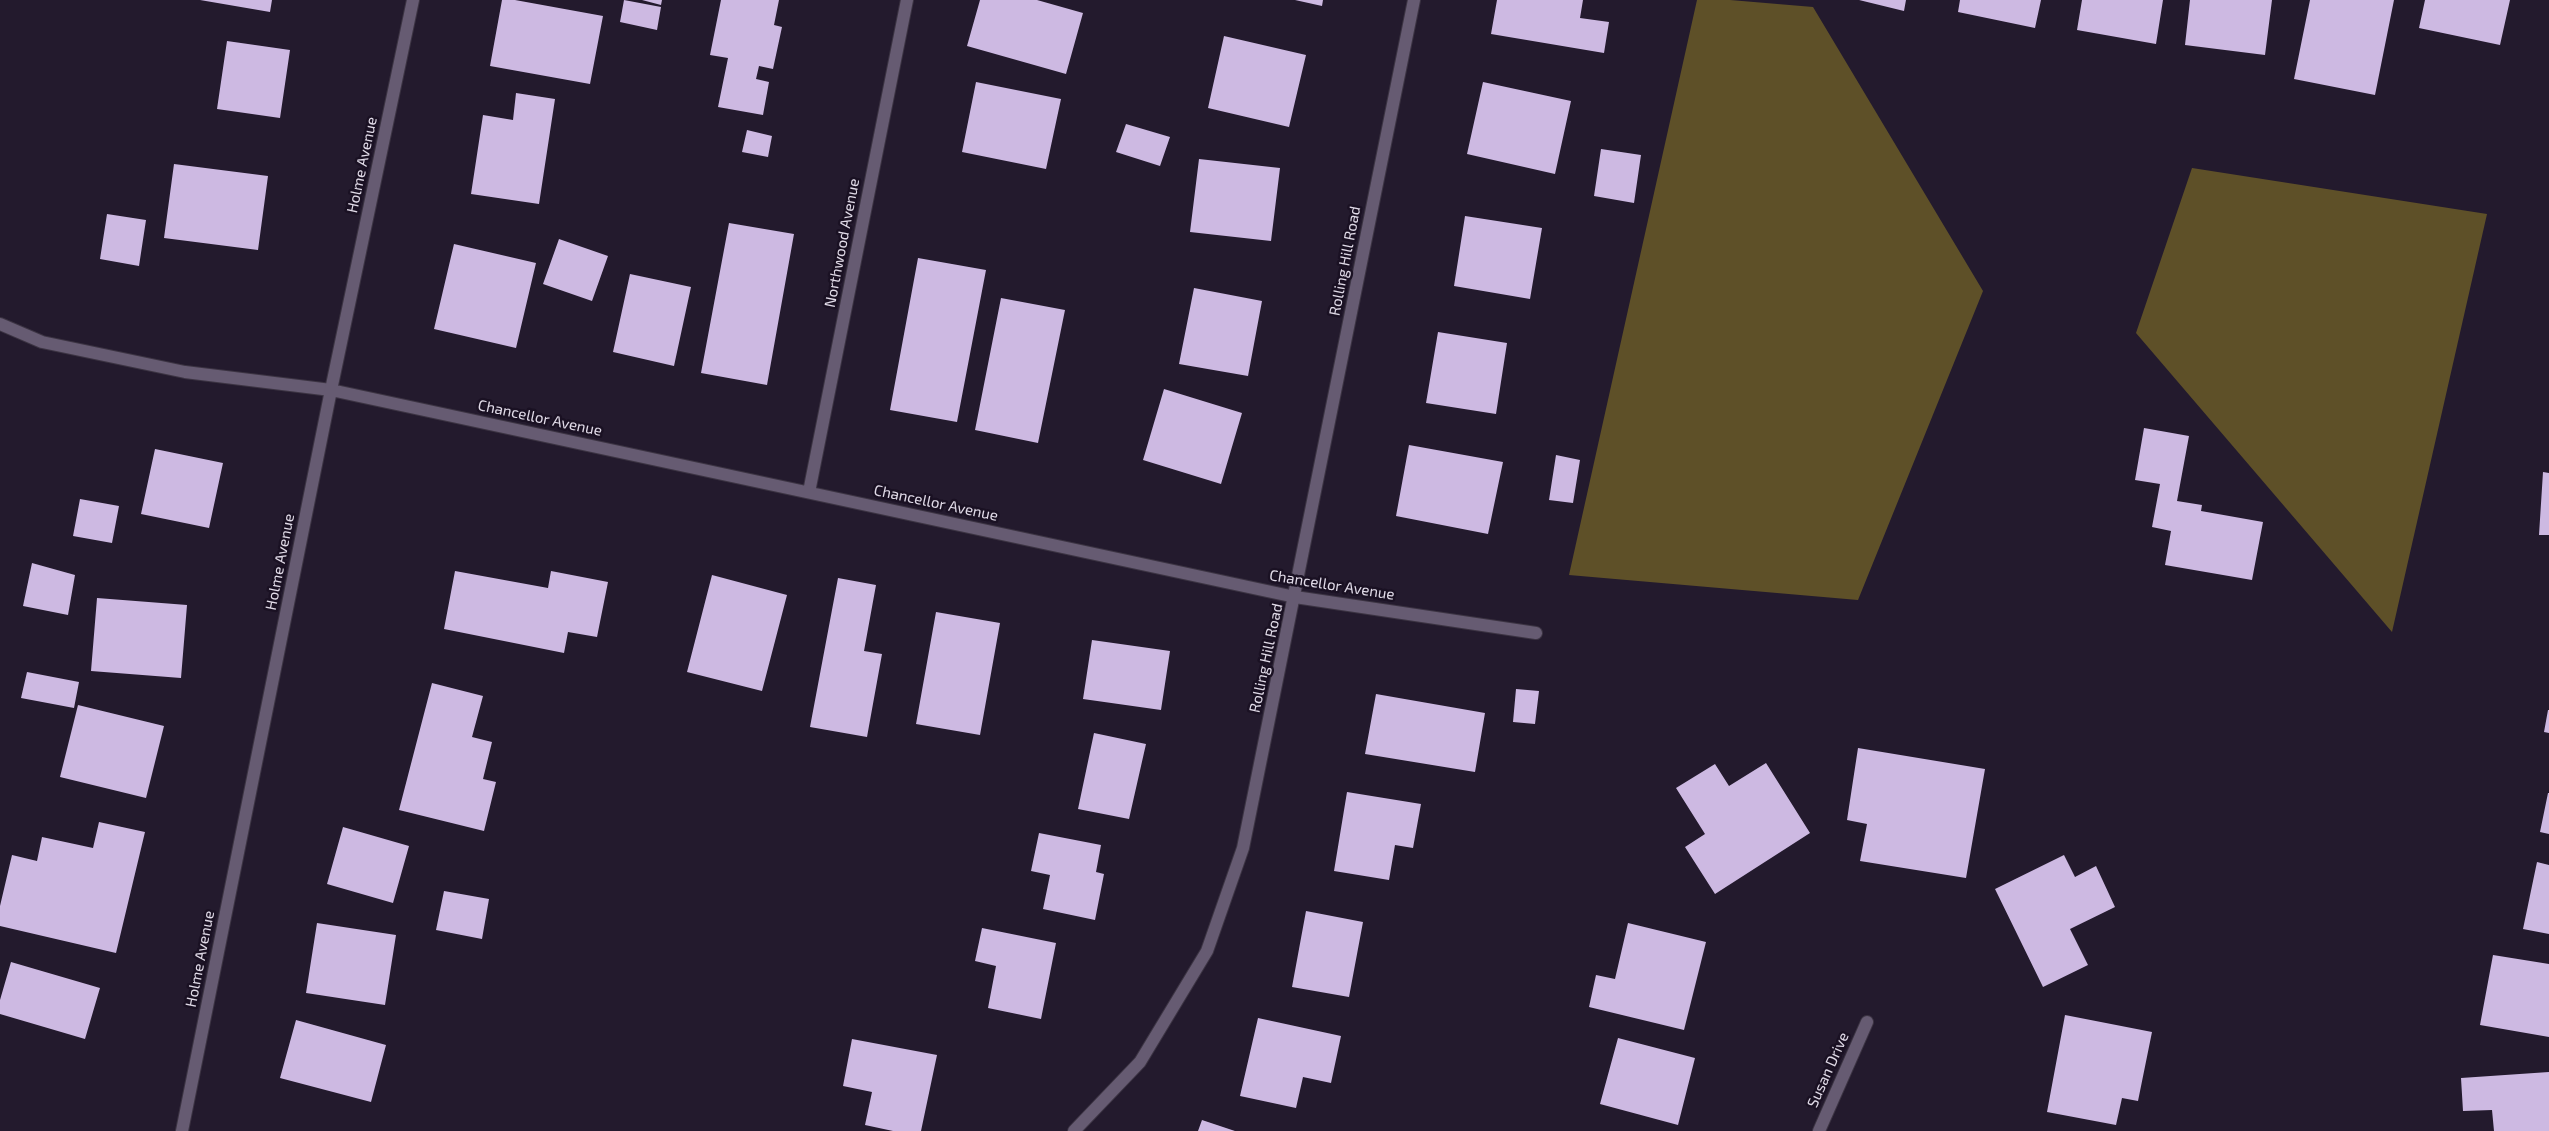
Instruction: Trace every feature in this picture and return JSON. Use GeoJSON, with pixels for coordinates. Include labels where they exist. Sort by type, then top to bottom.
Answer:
{"type":"FeatureCollection","features":[{"type":"Feature","properties":{"kind":"street","name":"Holme Avenue"},"geometry":{"type":"LineString","coordinates":[[182,1131],[331,390],[413,0]]}},
{"type":"Feature","properties":{"kind":"street","name":"Northwood Avenue"},"geometry":{"type":"LineString","coordinates":[[809,492],[907,0]]}},
{"type":"Feature","properties":{"kind":"street","name":"Rolling Hill Road"},"geometry":{"type":"LineString","coordinates":[[1074,1131],[1140,1062],[1207,951],[1243,848],[1414,0]]}},
{"type":"Feature","properties":{"kind":"street","name":"Chancellor Avenue"},"geometry":{"type":"LineString","coordinates":[[0,324],[42,342],[185,372],[331,390],[1295,597],[1536,634]]}},
{"type":"Feature","properties":{"kind":"street","name":"Susan Drive"},"geometry":{"type":"LineString","coordinates":[[1819,1131],[1867,1022]]}},
{"type":"Feature","properties":{"kind":"shaded area"},"geometry":{"type":"Polygon","coordinates":[[[1697,0],[1730,0],[1813,7],[1983,291],[1858,600],[1569,575],[1697,0]]]}},
{"type":"Feature","properties":{"kind":"shaded area"},"geometry":{"type":"Polygon","coordinates":[[[2192,168],[2487,214],[2392,632],[2136,333],[2192,168]]]}},
{"type":"Feature","properties":{"kind":"building"},"geometry":{"type":"Polygon","coordinates":[[[200,0],[272,0],[270,12],[200,0]]]}},
{"type":"Feature","properties":{"kind":"building"},"geometry":{"type":"Polygon","coordinates":[[[502,0],[515,0],[603,16],[590,84],[490,66],[502,0]]]}},
{"type":"Feature","properties":{"kind":"building"},"geometry":{"type":"Polygon","coordinates":[[[624,0],[661,7],[657,30],[620,22],[624,0]]]}},
{"type":"Feature","properties":{"kind":"building"},"geometry":{"type":"Polygon","coordinates":[[[642,0],[662,0],[661,5],[642,0]]]}},
{"type":"Feature","properties":{"kind":"building"},"geometry":{"type":"Polygon","coordinates":[[[721,0],[779,0],[774,25],[782,27],[773,69],[759,66],[756,79],[769,82],[763,115],[718,107],[728,58],[710,55],[721,0]]]}},
{"type":"Feature","properties":{"kind":"building"},"geometry":{"type":"Polygon","coordinates":[[[980,0],[1037,0],[1083,13],[1066,74],[967,46],[980,0]]]}},
{"type":"Feature","properties":{"kind":"building"},"geometry":{"type":"Polygon","coordinates":[[[1295,0],[1323,0],[1322,6],[1295,0]]]}},
{"type":"Feature","properties":{"kind":"building"},"geometry":{"type":"Polygon","coordinates":[[[1497,0],[1583,0],[1580,18],[1609,22],[1604,53],[1491,34],[1497,0]]]}},
{"type":"Feature","properties":{"kind":"building"},"geometry":{"type":"Polygon","coordinates":[[[1859,0],[1906,0],[1904,11],[1859,0]]]}},
{"type":"Feature","properties":{"kind":"building"},"geometry":{"type":"Polygon","coordinates":[[[1960,0],[2041,0],[2035,28],[1958,12],[1960,0]]]}},
{"type":"Feature","properties":{"kind":"building"},"geometry":{"type":"Polygon","coordinates":[[[2082,0],[2163,0],[2156,44],[2077,30],[2082,0]]]}},
{"type":"Feature","properties":{"kind":"building"},"geometry":{"type":"Polygon","coordinates":[[[2190,0],[2272,0],[2265,55],[2185,45],[2190,0]]]}},
{"type":"Feature","properties":{"kind":"building"},"geometry":{"type":"Polygon","coordinates":[[[2310,0],[2394,0],[2375,95],[2294,79],[2310,0]]]}},
{"type":"Feature","properties":{"kind":"building"},"geometry":{"type":"Polygon","coordinates":[[[2425,0],[2510,0],[2500,45],[2419,28],[2425,0]]]}},
{"type":"Feature","properties":{"kind":"building"},"geometry":{"type":"Polygon","coordinates":[[[1224,36],[1306,55],[1289,127],[1208,108],[1224,36]]]}},
{"type":"Feature","properties":{"kind":"building"},"geometry":{"type":"Polygon","coordinates":[[[227,41],[290,50],[280,118],[217,109],[227,41]]]}},
{"type":"Feature","properties":{"kind":"building"},"geometry":{"type":"Polygon","coordinates":[[[976,82],[1061,99],[1046,169],[962,152],[976,82]]]}},
{"type":"Feature","properties":{"kind":"building"},"geometry":{"type":"Polygon","coordinates":[[[1483,82],[1571,101],[1555,174],[1467,154],[1483,82]]]}},
{"type":"Feature","properties":{"kind":"building"},"geometry":{"type":"Polygon","coordinates":[[[516,93],[555,99],[539,204],[471,194],[483,115],[513,120],[516,93]]]}},
{"type":"Feature","properties":{"kind":"building"},"geometry":{"type":"Polygon","coordinates":[[[1126,124],[1170,137],[1160,166],[1116,152],[1126,124]]]}},
{"type":"Feature","properties":{"kind":"building"},"geometry":{"type":"Polygon","coordinates":[[[747,130],[772,136],[768,157],[742,152],[747,130]]]}},
{"type":"Feature","properties":{"kind":"building"},"geometry":{"type":"Polygon","coordinates":[[[1601,149],[1641,155],[1634,203],[1594,196],[1601,149]]]}},
{"type":"Feature","properties":{"kind":"building"},"geometry":{"type":"Polygon","coordinates":[[[1199,159],[1280,168],[1271,241],[1190,232],[1199,159]]]}},
{"type":"Feature","properties":{"kind":"building"},"geometry":{"type":"Polygon","coordinates":[[[174,164],[268,176],[258,250],[164,238],[174,164]]]}},
{"type":"Feature","properties":{"kind":"building"},"geometry":{"type":"Polygon","coordinates":[[[107,214],[146,220],[139,266],[100,259],[107,214]]]}},
{"type":"Feature","properties":{"kind":"building"},"geometry":{"type":"Polygon","coordinates":[[[1465,216],[1542,228],[1530,299],[1454,286],[1465,216]]]}},
{"type":"Feature","properties":{"kind":"building"},"geometry":{"type":"Polygon","coordinates":[[[729,223],[794,234],[767,385],[701,373],[729,223]]]}},
{"type":"Feature","properties":{"kind":"building"},"geometry":{"type":"Polygon","coordinates":[[[559,239],[608,256],[592,301],[543,284],[559,239]]]}},
{"type":"Feature","properties":{"kind":"building"},"geometry":{"type":"Polygon","coordinates":[[[454,244],[536,263],[516,348],[434,329],[454,244]]]}},
{"type":"Feature","properties":{"kind":"building"},"geometry":{"type":"Polygon","coordinates":[[[918,258],[986,270],[957,422],[890,410],[918,258]]]}},
{"type":"Feature","properties":{"kind":"building"},"geometry":{"type":"Polygon","coordinates":[[[630,274],[691,287],[674,366],[613,352],[630,274]]]}},
{"type":"Feature","properties":{"kind":"building"},"geometry":{"type":"Polygon","coordinates":[[[1194,288],[1262,301],[1248,376],[1179,364],[1194,288]]]}},
{"type":"Feature","properties":{"kind":"building"},"geometry":{"type":"Polygon","coordinates":[[[1001,298],[1065,310],[1038,443],[975,430],[1001,298]]]}},
{"type":"Feature","properties":{"kind":"building"},"geometry":{"type":"Polygon","coordinates":[[[1438,332],[1507,343],[1496,414],[1426,403],[1438,332]]]}},
{"type":"Feature","properties":{"kind":"building"},"geometry":{"type":"Polygon","coordinates":[[[1164,389],[1242,413],[1221,484],[1143,460],[1164,389]]]}},
{"type":"Feature","properties":{"kind":"building"},"geometry":{"type":"Polygon","coordinates":[[[2144,428],[2189,436],[2177,501],[2202,505],[2201,511],[2263,522],[2252,580],[2165,565],[2171,531],[2152,527],[2160,484],[2135,480],[2144,428]]]}},
{"type":"Feature","properties":{"kind":"building"},"geometry":{"type":"Polygon","coordinates":[[[1409,445],[1503,462],[1488,534],[1396,516],[1409,445]]]}},
{"type":"Feature","properties":{"kind":"building"},"geometry":{"type":"Polygon","coordinates":[[[155,449],[223,463],[209,528],[141,514],[155,449]]]}},
{"type":"Feature","properties":{"kind":"building"},"geometry":{"type":"Polygon","coordinates":[[[1556,455],[1580,460],[1573,503],[1549,500],[1556,455]]]}},
{"type":"Feature","properties":{"kind":"building"},"geometry":{"type":"Polygon","coordinates":[[[2543,472],[2549,473],[2549,535],[2539,535],[2543,472]]]}},
{"type":"Feature","properties":{"kind":"building"},"geometry":{"type":"Polygon","coordinates":[[[80,499],[119,506],[112,543],[73,536],[80,499]]]}},
{"type":"Feature","properties":{"kind":"building"},"geometry":{"type":"Polygon","coordinates":[[[32,563],[75,575],[68,615],[23,606],[32,563]]]}},
{"type":"Feature","properties":{"kind":"building"},"geometry":{"type":"Polygon","coordinates":[[[455,571],[548,588],[551,571],[608,582],[597,637],[568,632],[564,653],[444,629],[455,571]]]}},
{"type":"Feature","properties":{"kind":"building"},"geometry":{"type":"Polygon","coordinates":[[[712,575],[787,595],[762,691],[687,672],[712,575]]]}},
{"type":"Feature","properties":{"kind":"building"},"geometry":{"type":"Polygon","coordinates":[[[838,578],[876,585],[864,651],[882,654],[867,737],[810,727],[838,578]]]}},
{"type":"Feature","properties":{"kind":"building"},"geometry":{"type":"Polygon","coordinates":[[[97,598],[187,605],[181,678],[91,671],[97,598]]]}},
{"type":"Feature","properties":{"kind":"building"},"geometry":{"type":"Polygon","coordinates":[[[936,612],[1000,623],[980,735],[916,724],[936,612]]]}},
{"type":"Feature","properties":{"kind":"building"},"geometry":{"type":"Polygon","coordinates":[[[1092,640],[1170,651],[1161,710],[1083,699],[1092,640]]]}},
{"type":"Feature","properties":{"kind":"building"},"geometry":{"type":"Polygon","coordinates":[[[27,672],[79,682],[74,708],[21,698],[27,672]]]}},
{"type":"Feature","properties":{"kind":"building"},"geometry":{"type":"Polygon","coordinates":[[[432,683],[483,696],[472,737],[492,742],[483,779],[496,782],[484,831],[399,810],[432,683]]]}},
{"type":"Feature","properties":{"kind":"building"},"geometry":{"type":"Polygon","coordinates":[[[1516,689],[1539,691],[1535,724],[1513,722],[1516,689]]]}},
{"type":"Feature","properties":{"kind":"building"},"geometry":{"type":"Polygon","coordinates":[[[1376,694],[1485,713],[1475,772],[1365,754],[1376,694]]]}},
{"type":"Feature","properties":{"kind":"building"},"geometry":{"type":"Polygon","coordinates":[[[78,705],[164,726],[146,798],[60,777],[78,705]]]}},
{"type":"Feature","properties":{"kind":"building"},"geometry":{"type":"Polygon","coordinates":[[[2549,710],[2549,733],[2544,732],[2549,710]]]}},
{"type":"Feature","properties":{"kind":"building"},"geometry":{"type":"Polygon","coordinates":[[[1094,733],[1146,744],[1129,819],[1078,809],[1094,733]]]}},
{"type":"Feature","properties":{"kind":"building"},"geometry":{"type":"Polygon","coordinates":[[[1858,748],[1985,769],[1966,878],[1860,861],[1867,824],[1847,820],[1858,748]]]}},
{"type":"Feature","properties":{"kind":"building"},"geometry":{"type":"Polygon","coordinates":[[[1766,763],[1810,833],[1715,894],[1685,847],[1705,834],[1676,788],[1715,764],[1729,786],[1766,763]]]}},
{"type":"Feature","properties":{"kind":"building"},"geometry":{"type":"Polygon","coordinates":[[[1347,792],[1421,804],[1413,848],[1395,845],[1389,880],[1334,871],[1347,792]]]}},
{"type":"Feature","properties":{"kind":"building"},"geometry":{"type":"Polygon","coordinates":[[[2549,793],[2549,834],[2540,832],[2549,793]]]}},
{"type":"Feature","properties":{"kind":"building"},"geometry":{"type":"Polygon","coordinates":[[[99,822],[145,832],[116,953],[0,926],[0,906],[12,855],[37,861],[42,837],[93,848],[99,822]]]}},
{"type":"Feature","properties":{"kind":"building"},"geometry":{"type":"Polygon","coordinates":[[[343,827],[409,846],[393,903],[327,884],[343,827]]]}},
{"type":"Feature","properties":{"kind":"building"},"geometry":{"type":"Polygon","coordinates":[[[1039,833],[1101,845],[1096,872],[1104,874],[1095,920],[1043,909],[1050,875],[1031,871],[1039,833]]]}},
{"type":"Feature","properties":{"kind":"building"},"geometry":{"type":"Polygon","coordinates":[[[2064,855],[2075,877],[2096,866],[2115,907],[2070,929],[2088,965],[2043,987],[1995,889],[2064,855]]]}},
{"type":"Feature","properties":{"kind":"building"},"geometry":{"type":"Polygon","coordinates":[[[2537,862],[2549,865],[2549,934],[2523,929],[2537,862]]]}},
{"type":"Feature","properties":{"kind":"building"},"geometry":{"type":"Polygon","coordinates":[[[444,891],[489,899],[482,939],[436,930],[444,891]]]}},
{"type":"Feature","properties":{"kind":"building"},"geometry":{"type":"Polygon","coordinates":[[[1306,911],[1363,922],[1349,997],[1292,987],[1306,911]]]}},
{"type":"Feature","properties":{"kind":"building"},"geometry":{"type":"Polygon","coordinates":[[[317,923],[396,935],[385,1005],[306,993],[317,923]]]}},
{"type":"Feature","properties":{"kind":"building"},"geometry":{"type":"Polygon","coordinates":[[[1628,923],[1706,942],[1684,1030],[1589,1007],[1596,975],[1615,979],[1628,923]]]}},
{"type":"Feature","properties":{"kind":"building"},"geometry":{"type":"Polygon","coordinates":[[[982,928],[1056,943],[1041,1019],[988,1008],[996,966],[975,961],[982,928]]]}},
{"type":"Feature","properties":{"kind":"building"},"geometry":{"type":"Polygon","coordinates":[[[2493,955],[2549,964],[2549,1037],[2480,1025],[2493,955]]]}},
{"type":"Feature","properties":{"kind":"building"},"geometry":{"type":"Polygon","coordinates":[[[11,962],[100,988],[85,1039],[0,1014],[0,1000],[11,962]]]}},
{"type":"Feature","properties":{"kind":"building"},"geometry":{"type":"Polygon","coordinates":[[[2065,1015],[2152,1032],[2138,1101],[2122,1098],[2116,1125],[2047,1112],[2065,1015]]]}},
{"type":"Feature","properties":{"kind":"building"},"geometry":{"type":"Polygon","coordinates":[[[1258,1018],[1341,1036],[1331,1083],[1303,1077],[1296,1108],[1240,1096],[1258,1018]]]}},
{"type":"Feature","properties":{"kind":"building"},"geometry":{"type":"Polygon","coordinates":[[[296,1020],[386,1045],[371,1102],[280,1078],[296,1020]]]}},
{"type":"Feature","properties":{"kind":"building"},"geometry":{"type":"Polygon","coordinates":[[[1618,1038],[1695,1058],[1678,1125],[1600,1104],[1618,1038]]]}},
{"type":"Feature","properties":{"kind":"building"},"geometry":{"type":"Polygon","coordinates":[[[852,1039],[937,1055],[921,1131],[893,1131],[865,1125],[872,1092],[843,1086],[852,1039]]]}},
{"type":"Feature","properties":{"kind":"building"},"geometry":{"type":"Polygon","coordinates":[[[2549,1072],[2549,1131],[2494,1131],[2492,1110],[2463,1111],[2461,1078],[2549,1072]]]}},
{"type":"Feature","properties":{"kind":"building"},"geometry":{"type":"Polygon","coordinates":[[[1202,1120],[1235,1131],[1198,1131],[1202,1120]]]}}]}
